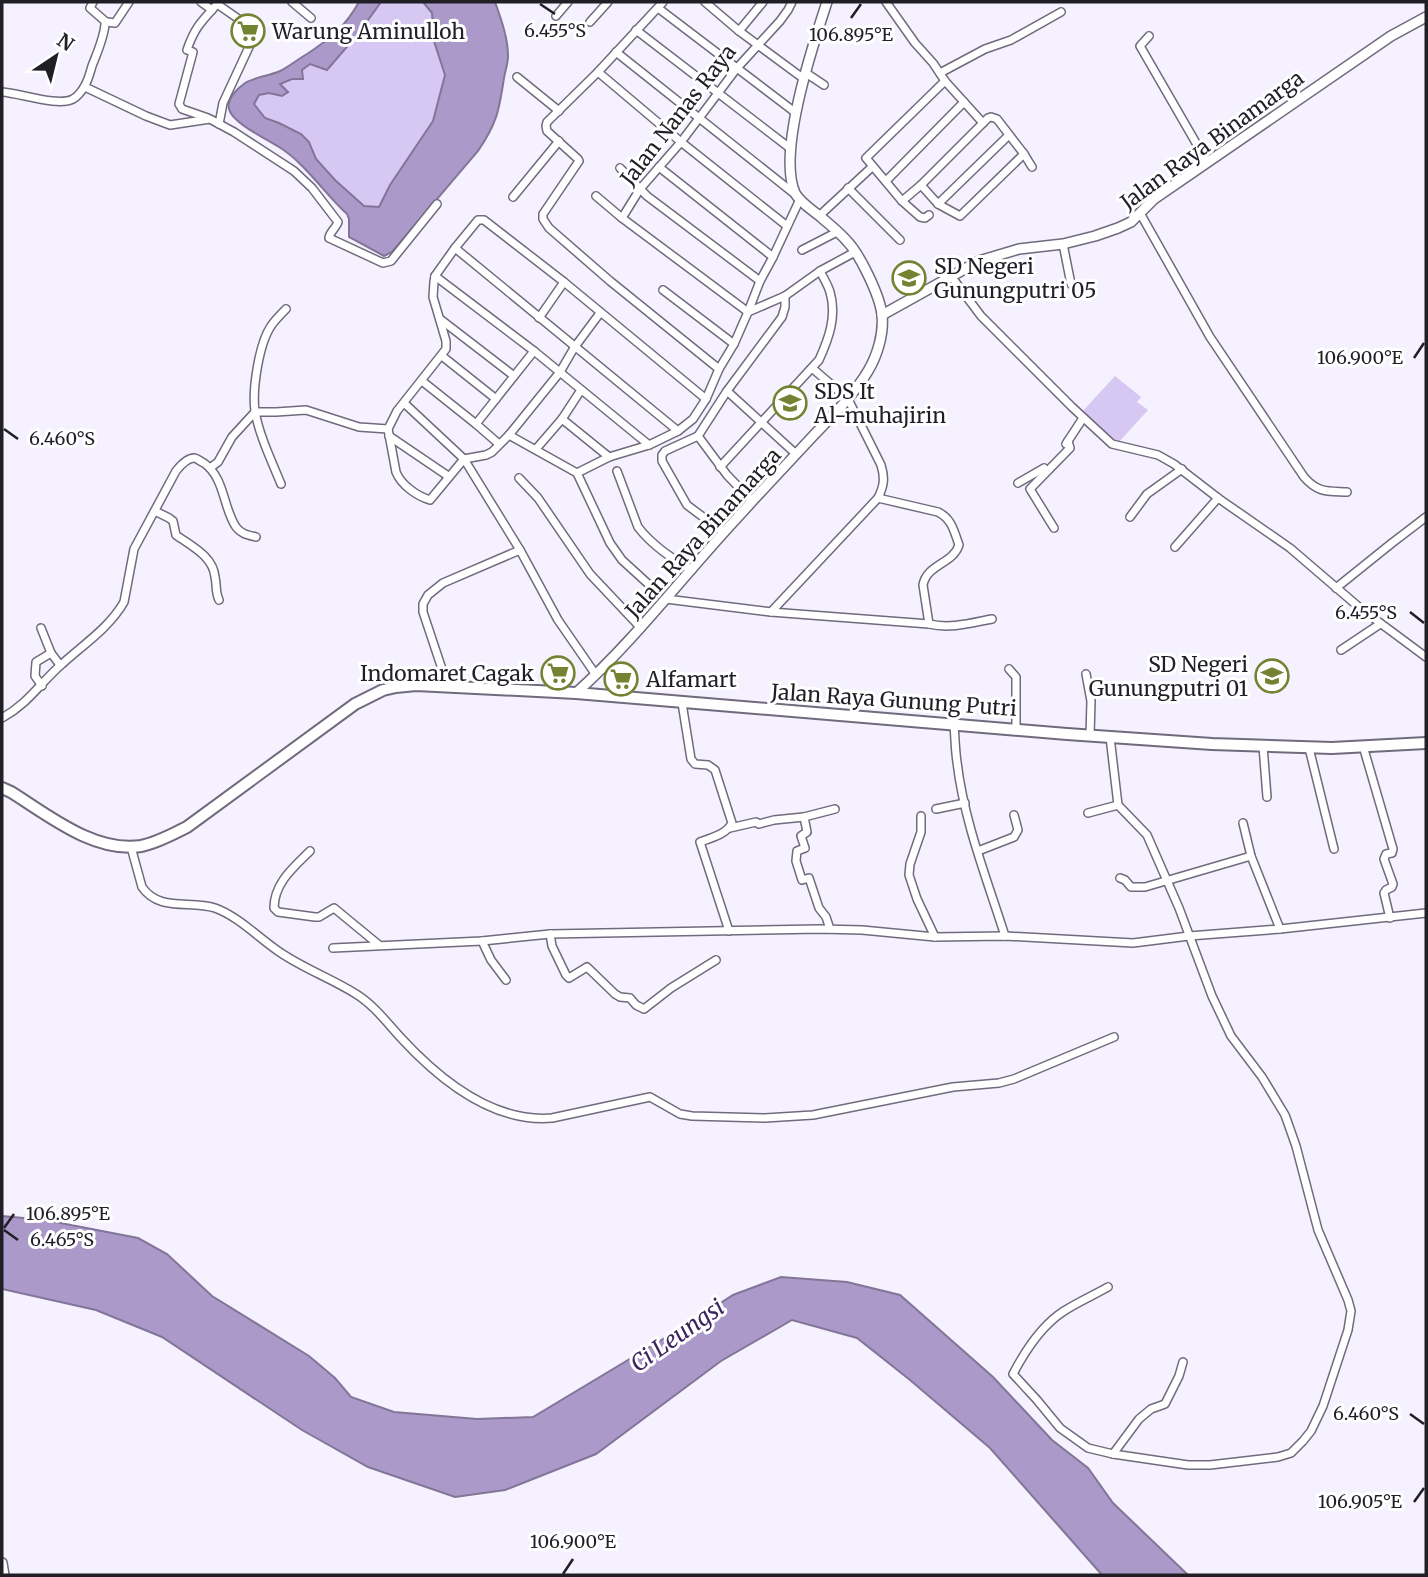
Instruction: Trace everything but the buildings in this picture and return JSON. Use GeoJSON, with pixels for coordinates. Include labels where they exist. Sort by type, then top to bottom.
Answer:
{"type":"FeatureCollection","features":[{"type":"Feature","properties":{"kind":"main road","name":"Jalan Raya Gunung Putri"},"geometry":{"type":"LineString","coordinates":[[2,788],[96,841],[114,846],[143,846],[187,827],[318,729],[370,695],[396,687],[416,685],[576,693],[1110,737],[1263,746],[1309,748],[1426,743]]}},
{"type":"Feature","properties":{"kind":"street"},"geometry":{"type":"LineString","coordinates":[[93,2],[90,8],[106,22],[115,23],[129,2]]}},
{"type":"Feature","properties":{"kind":"street"},"geometry":{"type":"LineString","coordinates":[[201,2],[216,5],[255,33],[223,103],[219,124]]}},
{"type":"Feature","properties":{"kind":"street"},"geometry":{"type":"LineString","coordinates":[[292,2],[311,18]]}},
{"type":"Feature","properties":{"kind":"street"},"geometry":{"type":"LineString","coordinates":[[556,16],[566,2]]}},
{"type":"Feature","properties":{"kind":"street"},"geometry":{"type":"LineString","coordinates":[[590,22],[608,2]]}},
{"type":"Feature","properties":{"kind":"street"},"geometry":{"type":"LineString","coordinates":[[705,2],[758,44],[805,76],[824,85]]}},
{"type":"Feature","properties":{"kind":"street"},"geometry":{"type":"LineString","coordinates":[[739,30],[763,2]]}},
{"type":"Feature","properties":{"kind":"street","name":"Jalan Nanas Raya"},"geometry":{"type":"LineString","coordinates":[[748,312],[622,218],[640,190],[792,2]]}},
{"type":"Feature","properties":{"kind":"street"},"geometry":{"type":"LineString","coordinates":[[577,473],[609,457],[649,445],[678,431],[693,419],[706,399],[734,344],[798,197],[791,179],[790,149],[805,76],[827,2]]}},
{"type":"Feature","properties":{"kind":"street"},"geometry":{"type":"LineString","coordinates":[[891,3],[915,43],[983,123]]}},
{"type":"Feature","properties":{"kind":"street"},"geometry":{"type":"LineString","coordinates":[[216,5],[199,24],[187,50],[193,52],[179,104],[182,109],[219,124],[287,165],[313,188],[338,222],[329,238],[383,262],[391,261],[437,204]]}},
{"type":"Feature","properties":{"kind":"street"},"geometry":{"type":"LineString","coordinates":[[719,369],[610,281],[542,219],[579,164],[578,159],[547,131],[545,126],[661,5],[796,114]]}},
{"type":"Feature","properties":{"kind":"street"},"geometry":{"type":"LineString","coordinates":[[940,73],[985,49],[1011,40],[1061,12]]}},
{"type":"Feature","properties":{"kind":"street","name":"Jalan Raya Binamarga"},"geometry":{"type":"LineString","coordinates":[[576,693],[641,628],[723,532],[848,399],[874,359],[882,315],[979,261],[1019,249],[1063,244],[1095,236],[1131,222],[1154,199],[1207,162],[1391,36],[1426,17]]}},
{"type":"Feature","properties":{"kind":"street"},"geometry":{"type":"LineString","coordinates":[[2,92],[53,101],[75,99],[85,86],[106,22]]}},
{"type":"Feature","properties":{"kind":"street"},"geometry":{"type":"LineString","coordinates":[[636,30],[790,149]]}},
{"type":"Feature","properties":{"kind":"street"},"geometry":{"type":"LineString","coordinates":[[1149,36],[1140,46],[1207,162]]}},
{"type":"Feature","properties":{"kind":"street"},"geometry":{"type":"LineString","coordinates":[[616,52],[798,197],[848,241],[873,285],[882,315]]}},
{"type":"Feature","properties":{"kind":"street"},"geometry":{"type":"LineString","coordinates":[[598,72],[787,226]]}},
{"type":"Feature","properties":{"kind":"street"},"geometry":{"type":"LineString","coordinates":[[517,77],[558,111]]}},
{"type":"Feature","properties":{"kind":"street"},"geometry":{"type":"LineString","coordinates":[[929,215],[920,217],[902,201],[866,158],[945,81]]}},
{"type":"Feature","properties":{"kind":"street"},"geometry":{"type":"LineString","coordinates":[[85,86],[170,125],[210,120]]}},
{"type":"Feature","properties":{"kind":"street"},"geometry":{"type":"LineString","coordinates":[[886,181],[964,102]]}},
{"type":"Feature","properties":{"kind":"street"},"geometry":{"type":"LineString","coordinates":[[902,201],[988,118],[994,118],[1032,167]]}},
{"type":"Feature","properties":{"kind":"street"},"geometry":{"type":"LineString","coordinates":[[938,204],[1009,135]]}},
{"type":"Feature","properties":{"kind":"street"},"geometry":{"type":"LineString","coordinates":[[513,197],[559,141]]}},
{"type":"Feature","properties":{"kind":"street"},"geometry":{"type":"LineString","coordinates":[[920,185],[938,204],[960,216],[1024,155]]}},
{"type":"Feature","properties":{"kind":"street"},"geometry":{"type":"LineString","coordinates":[[659,167],[773,257]]}},
{"type":"Feature","properties":{"kind":"street"},"geometry":{"type":"LineString","coordinates":[[819,216],[872,167]]}},
{"type":"Feature","properties":{"kind":"street"},"geometry":{"type":"LineString","coordinates":[[620,168],[640,190],[760,281]]}},
{"type":"Feature","properties":{"kind":"street"},"geometry":{"type":"LineString","coordinates":[[848,188],[900,240]]}},
{"type":"Feature","properties":{"kind":"street"},"geometry":{"type":"LineString","coordinates":[[596,196],[622,218]]}},
{"type":"Feature","properties":{"kind":"street"},"geometry":{"type":"LineString","coordinates":[[1140,213],[1210,337],[1304,477],[1315,488],[1323,491],[1348,492]]}},
{"type":"Feature","properties":{"kind":"street"},"geometry":{"type":"LineString","coordinates":[[600,313],[560,372],[492,452],[464,459],[430,500],[399,479],[388,432],[404,403],[446,349],[433,297],[435,276],[478,220],[482,219],[564,282],[706,399]]}},
{"type":"Feature","properties":{"kind":"street"},"geometry":{"type":"LineString","coordinates":[[802,250],[837,232]]}},
{"type":"Feature","properties":{"kind":"street"},"geometry":{"type":"LineString","coordinates":[[1063,244],[1071,284]]}},
{"type":"Feature","properties":{"kind":"street"},"geometry":{"type":"LineString","coordinates":[[455,248],[678,431]]}},
{"type":"Feature","properties":{"kind":"street"},"geometry":{"type":"LineString","coordinates":[[748,312],[785,296],[820,271],[855,252]]}},
{"type":"Feature","properties":{"kind":"street"},"geometry":{"type":"LineString","coordinates":[[720,467],[819,360],[828,340],[832,321],[830,292],[820,271]]}},
{"type":"Feature","properties":{"kind":"street"},"geometry":{"type":"LineString","coordinates":[[435,276],[534,351],[649,445]]}},
{"type":"Feature","properties":{"kind":"street"},"geometry":{"type":"LineString","coordinates":[[951,276],[981,316],[1112,444],[1166,458],[1217,498],[1290,548],[1380,624],[1426,657]]}},
{"type":"Feature","properties":{"kind":"street"},"geometry":{"type":"LineString","coordinates":[[539,318],[564,282]]}},
{"type":"Feature","properties":{"kind":"street"},"geometry":{"type":"LineString","coordinates":[[663,290],[734,344]]}},
{"type":"Feature","properties":{"kind":"street"},"geometry":{"type":"LineString","coordinates":[[723,532],[687,505],[662,461],[662,454],[698,436],[727,391],[782,317],[785,296]]}},
{"type":"Feature","properties":{"kind":"street"},"geometry":{"type":"LineString","coordinates":[[281,484],[255,412],[256,379],[262,348],[271,325],[286,309]]}},
{"type":"Feature","properties":{"kind":"street"},"geometry":{"type":"LineString","coordinates":[[439,318],[514,376]]}},
{"type":"Feature","properties":{"kind":"street"},"geometry":{"type":"LineString","coordinates":[[476,424],[534,351]]}},
{"type":"Feature","properties":{"kind":"street"},"geometry":{"type":"LineString","coordinates":[[442,356],[496,399]]}},
{"type":"Feature","properties":{"kind":"street"},"geometry":{"type":"LineString","coordinates":[[771,612],[878,498],[885,477],[848,399],[812,368]]}},
{"type":"Feature","properties":{"kind":"street"},"geometry":{"type":"LineString","coordinates":[[422,381],[499,444]]}},
{"type":"Feature","properties":{"kind":"street"},"geometry":{"type":"LineString","coordinates":[[536,449],[562,419],[581,390]]}},
{"type":"Feature","properties":{"kind":"street"},"geometry":{"type":"LineString","coordinates":[[727,391],[796,454]]}},
{"type":"Feature","properties":{"kind":"street"},"geometry":{"type":"LineString","coordinates":[[404,403],[464,459],[520,550],[558,620],[596,675]]}},
{"type":"Feature","properties":{"kind":"street"},"geometry":{"type":"LineString","coordinates":[[210,468],[218,462],[232,437],[255,412],[306,410],[359,427],[388,432],[448,476]]}},
{"type":"Feature","properties":{"kind":"street"},"geometry":{"type":"LineString","coordinates":[[1018,482],[1041,471],[1055,459],[1083,418]]}},
{"type":"Feature","properties":{"kind":"street"},"geometry":{"type":"LineString","coordinates":[[562,419],[609,457]]}},
{"type":"Feature","properties":{"kind":"street"},"geometry":{"type":"LineString","coordinates":[[509,435],[577,473],[622,561],[656,592]]}},
{"type":"Feature","properties":{"kind":"street"},"geometry":{"type":"LineString","coordinates":[[698,436],[720,467],[752,501]]}},
{"type":"Feature","properties":{"kind":"street"},"geometry":{"type":"LineString","coordinates":[[1054,528],[1030,489],[1070,448],[1068,441]]}},
{"type":"Feature","properties":{"kind":"street"},"geometry":{"type":"LineString","coordinates":[[2,718],[28,700],[60,665],[103,629],[120,609],[124,602],[134,549],[176,471],[184,462],[198,459],[210,468],[217,478],[235,525],[243,534],[256,537]]}},
{"type":"Feature","properties":{"kind":"street"},"geometry":{"type":"LineString","coordinates":[[1130,517],[1147,494],[1182,469]]}},
{"type":"Feature","properties":{"kind":"street"},"geometry":{"type":"LineString","coordinates":[[617,471],[643,534],[679,564],[692,570]]}},
{"type":"Feature","properties":{"kind":"street"},"geometry":{"type":"LineString","coordinates":[[519,478],[538,498],[590,574],[641,628]]}},
{"type":"Feature","properties":{"kind":"street"},"geometry":{"type":"LineString","coordinates":[[878,498],[938,512],[950,520],[959,545],[955,555],[932,570],[924,579],[929,624]]}},
{"type":"Feature","properties":{"kind":"street"},"geometry":{"type":"LineString","coordinates":[[1175,547],[1217,498]]}},
{"type":"Feature","properties":{"kind":"street"},"geometry":{"type":"LineString","coordinates":[[155,511],[169,518],[173,522],[176,535],[199,551],[213,566],[219,600]]}},
{"type":"Feature","properties":{"kind":"street"},"geometry":{"type":"LineString","coordinates":[[1336,588],[1426,517]]}},
{"type":"Feature","properties":{"kind":"street"},"geometry":{"type":"LineString","coordinates":[[450,688],[423,612],[428,595],[443,583],[520,550]]}},
{"type":"Feature","properties":{"kind":"street"},"geometry":{"type":"LineString","coordinates":[[666,599],[771,612],[947,627],[992,619]]}},
{"type":"Feature","properties":{"kind":"street"},"geometry":{"type":"LineString","coordinates":[[1341,650],[1380,624]]}},
{"type":"Feature","properties":{"kind":"street"},"geometry":{"type":"LineString","coordinates":[[41,628],[51,653],[60,665]]}},
{"type":"Feature","properties":{"kind":"street"},"geometry":{"type":"LineString","coordinates":[[41,686],[35,676],[35,664],[37,660],[51,653]]}},
{"type":"Feature","properties":{"kind":"street"},"geometry":{"type":"LineString","coordinates":[[1009,669],[1016,677],[1016,729]]}},
{"type":"Feature","properties":{"kind":"street"},"geometry":{"type":"LineString","coordinates":[[1086,674],[1091,701],[1090,735]]}},
{"type":"Feature","properties":{"kind":"street"},"geometry":{"type":"LineString","coordinates":[[682,703],[691,759],[695,764],[711,766],[715,770],[732,823],[730,828]]}},
{"type":"Feature","properties":{"kind":"street"},"geometry":{"type":"LineString","coordinates":[[954,724],[957,763],[965,803],[1005,936]]}},
{"type":"Feature","properties":{"kind":"street"},"geometry":{"type":"LineString","coordinates":[[1108,1287],[1064,1311],[1051,1322],[1027,1350],[1013,1374],[1060,1428],[1088,1448],[1170,1463],[1203,1465],[1268,1459],[1291,1453],[1311,1431],[1323,1406],[1350,1320],[1348,1300],[1318,1230],[1297,1146],[1285,1115],[1262,1077],[1231,1036],[1212,996],[1147,835],[1118,805],[1110,737]]}},
{"type":"Feature","properties":{"kind":"street"},"geometry":{"type":"LineString","coordinates":[[1263,746],[1267,797]]}},
{"type":"Feature","properties":{"kind":"street"},"geometry":{"type":"LineString","coordinates":[[1363,746],[1393,849],[1384,859],[1393,884],[1384,893],[1390,918]]}},
{"type":"Feature","properties":{"kind":"street"},"geometry":{"type":"LineString","coordinates":[[1309,748],[1334,849]]}},
{"type":"Feature","properties":{"kind":"street"},"geometry":{"type":"LineString","coordinates":[[936,809],[965,803]]}},
{"type":"Feature","properties":{"kind":"street"},"geometry":{"type":"LineString","coordinates":[[1088,813],[1118,805]]}},
{"type":"Feature","properties":{"kind":"street"},"geometry":{"type":"LineString","coordinates":[[729,931],[700,842],[730,828],[756,822],[759,824],[804,817],[835,809]]}},
{"type":"Feature","properties":{"kind":"street"},"geometry":{"type":"LineString","coordinates":[[978,851],[1014,837],[1018,830],[1014,815]]}},
{"type":"Feature","properties":{"kind":"street"},"geometry":{"type":"LineString","coordinates":[[921,816],[921,832],[909,875],[935,937]]}},
{"type":"Feature","properties":{"kind":"street"},"geometry":{"type":"LineString","coordinates":[[804,817],[807,832],[801,836],[805,848],[797,851],[796,861],[802,880],[809,878],[812,882],[816,899],[830,929]]}},
{"type":"Feature","properties":{"kind":"street"},"geometry":{"type":"LineString","coordinates":[[1243,823],[1251,856],[1280,929]]}},
{"type":"Feature","properties":{"kind":"street"},"geometry":{"type":"LineString","coordinates":[[131,847],[142,887],[153,899],[162,903],[219,909],[301,966],[358,995],[444,1078],[487,1106],[513,1115],[552,1118],[650,1097],[680,1114],[692,1116],[765,1118],[813,1115],[953,1087],[999,1083],[1114,1037]]}},
{"type":"Feature","properties":{"kind":"street"},"geometry":{"type":"LineString","coordinates":[[310,851],[283,879],[274,908],[278,912],[315,918],[334,908],[379,946]]}},
{"type":"Feature","properties":{"kind":"street"},"geometry":{"type":"LineString","coordinates":[[1120,878],[1130,886],[1145,887],[1251,856]]}},
{"type":"Feature","properties":{"kind":"street"},"geometry":{"type":"LineString","coordinates":[[333,947],[482,942],[550,934],[830,929],[935,937],[1005,936],[1133,943],[1426,913]]}},
{"type":"Feature","properties":{"kind":"street"},"geometry":{"type":"LineString","coordinates":[[550,934],[552,946],[569,978],[587,967],[608,989],[630,998],[644,1009],[671,988],[716,960]]}},
{"type":"Feature","properties":{"kind":"street"},"geometry":{"type":"LineString","coordinates":[[482,942],[506,980]]}},
{"type":"Feature","properties":{"kind":"street"},"geometry":{"type":"LineString","coordinates":[[1113,1454],[1139,1419],[1151,1409],[1165,1404],[1183,1362]]}},
{"type":"Feature","properties":{"kind":"street"},"geometry":{"type":"LineString","coordinates":[[2,1563],[5,1575]]}},
{"type":"Feature","properties":{"kind":"shaded area"},"geometry":{"type":"Polygon","coordinates":[[[381,2],[423,2],[432,13],[434,41],[446,75],[433,121],[390,185],[379,207],[365,206],[334,180],[316,159],[309,142],[301,134],[265,118],[254,105],[258,95],[269,93],[282,96],[288,92],[279,84],[292,79],[310,64],[328,70],[381,2]]]}},
{"type":"Feature","properties":{"kind":"shaded area"},"geometry":{"type":"Polygon","coordinates":[[[1115,376],[1141,397],[1137,402],[1148,410],[1118,443],[1081,413],[1115,376]]]}},
{"type":"Feature","properties":{"kind":"water"},"geometry":{"type":"Polygon","coordinates":[[[359,2],[381,2],[327,70],[310,64],[302,70],[303,79],[292,79],[280,84],[288,92],[282,96],[269,93],[259,95],[254,104],[265,118],[301,134],[309,142],[316,159],[364,206],[379,207],[390,185],[433,121],[445,75],[434,41],[432,13],[423,2],[495,2],[508,49],[499,108],[484,141],[392,252],[384,256],[349,237],[347,214],[306,170],[279,147],[236,120],[229,109],[233,94],[245,83],[276,73],[316,48],[343,25],[359,2]]]}},
{"type":"Feature","properties":{"kind":"water","name":"Ci Leungsi"},"geometry":{"type":"Polygon","coordinates":[[[2,1216],[45,1220],[138,1238],[167,1254],[212,1296],[309,1356],[335,1378],[351,1397],[394,1412],[477,1419],[533,1417],[733,1295],[781,1277],[847,1282],[900,1295],[993,1377],[1052,1440],[1088,1468],[1113,1503],[1188,1575],[1102,1575],[990,1448],[910,1380],[857,1338],[792,1320],[721,1361],[596,1454],[505,1490],[455,1497],[368,1467],[302,1430],[162,1337],[96,1310],[2,1289],[2,1216]]]}},
{"type":"Feature","properties":{"kind":"place","name":"Warung Aminulloh"},"geometry":{"type":"Point","coordinates":[248,31]}},
{"type":"Feature","properties":{"kind":"place","name":"SD Negeri Gunungputri 05"},"geometry":{"type":"Point","coordinates":[909,278]}},
{"type":"Feature","properties":{"kind":"place","name":"SDS It Al-muhajirin"},"geometry":{"type":"Point","coordinates":[790,403]}},
{"type":"Feature","properties":{"kind":"place","name":"Indomaret Cagak"},"geometry":{"type":"Point","coordinates":[558,673]}},
{"type":"Feature","properties":{"kind":"place","name":"SD Negeri Gunungputri 01"},"geometry":{"type":"Point","coordinates":[1272,676]}},
{"type":"Feature","properties":{"kind":"place","name":"Alfamart"},"geometry":{"type":"Point","coordinates":[621,679]}}]}
